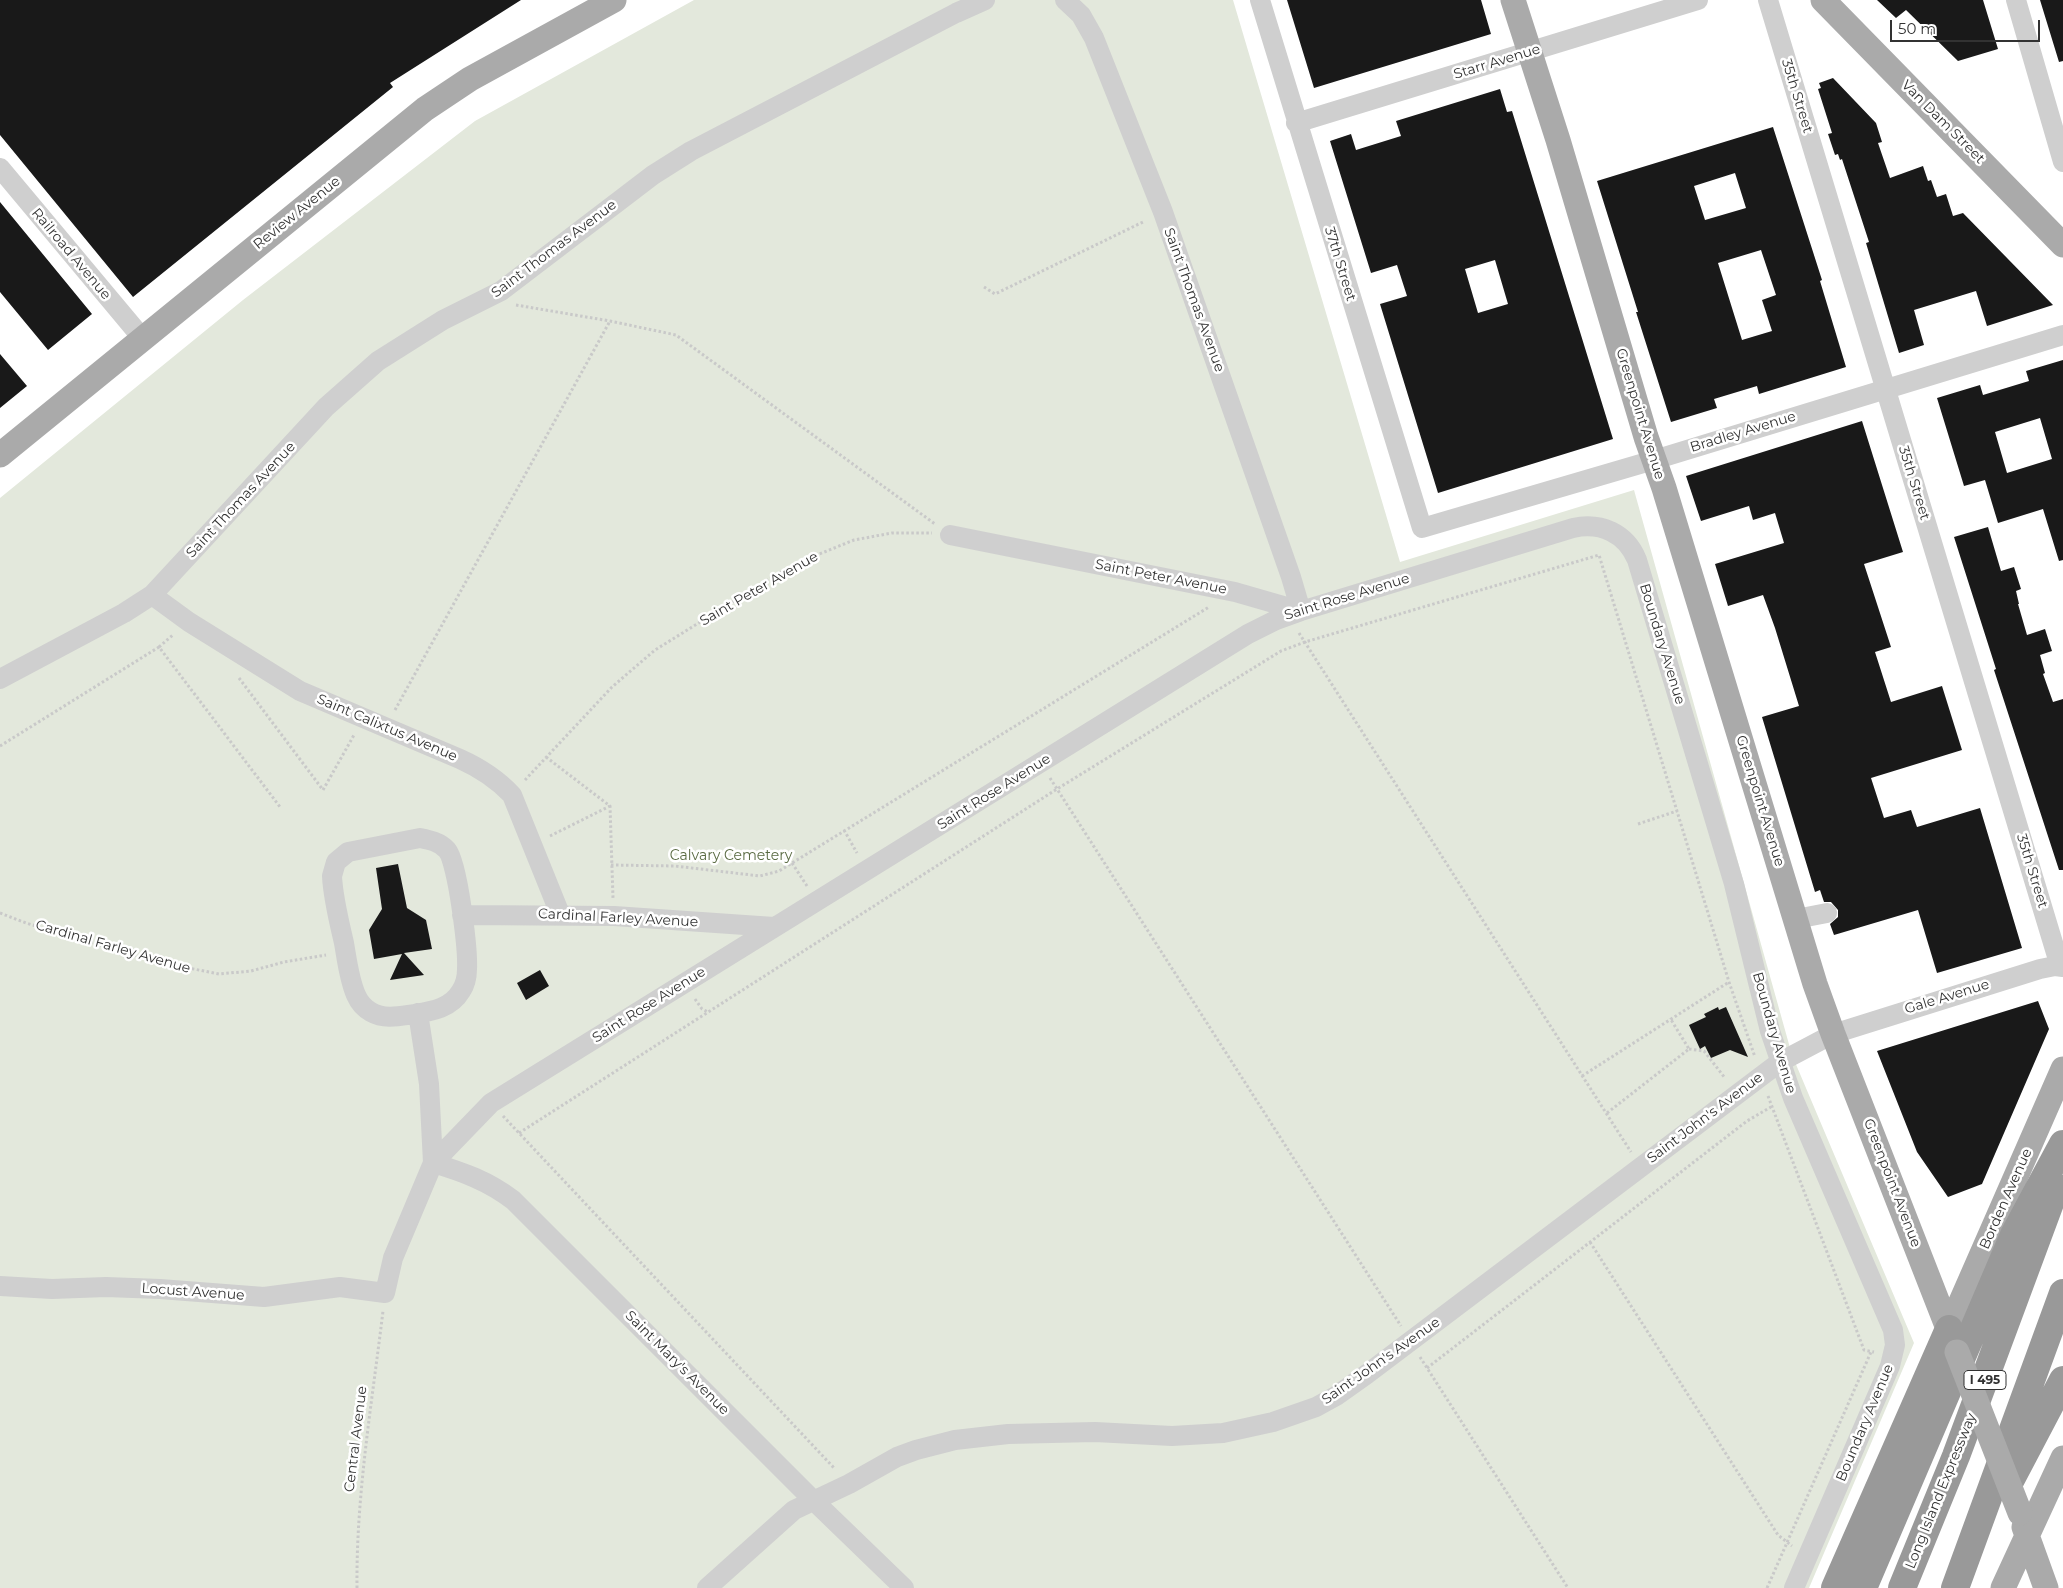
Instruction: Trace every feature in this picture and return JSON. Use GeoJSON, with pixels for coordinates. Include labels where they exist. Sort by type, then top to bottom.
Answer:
{"type":"FeatureCollection","features":[{"type":"Feature","properties":{"kind":"highway"},"geometry":{"type":"LineString","coordinates":[[1863,1588],[2014,1235],[2063,1144]]}},
{"type":"Feature","properties":{"kind":"highway","name":"Long Island Expressway"},"geometry":{"type":"LineString","coordinates":[[1902,1588],[1956,1456],[2063,1170]]}},
{"type":"Feature","properties":{"kind":"highway","name":"I 495"},"geometry":{"type":"LineString","coordinates":[[1959,1579],[2063,1292]]}},
{"type":"Feature","properties":{"kind":"highway"},"geometry":{"type":"LineString","coordinates":[[1835,1588],[1953,1340]]}},
{"type":"Feature","properties":{"kind":"highway"},"geometry":{"type":"LineString","coordinates":[[1959,1579],[2063,1380]]}},
{"type":"Feature","properties":{"kind":"main road","name":"Review Avenue"},"geometry":{"type":"LineString","coordinates":[[0,455],[425,109],[470,79],[614,0]]}},
{"type":"Feature","properties":{"kind":"main road","name":"Greenpoint Avenue"},"geometry":{"type":"LineString","coordinates":[[1513,0],[1833,1034],[1953,1340],[2046,1588]]}},
{"type":"Feature","properties":{"kind":"main road","name":"Van Dam Street"},"geometry":{"type":"LineString","coordinates":[[1823,0],[2063,245]]}},
{"type":"Feature","properties":{"kind":"main road","name":"Borden Avenue"},"geometry":{"type":"LineString","coordinates":[[1953,1340],[2063,1069]]}},
{"type":"Feature","properties":{"kind":"main road"},"geometry":{"type":"LineString","coordinates":[[2003,1588],[2023,1524],[2063,1458]]}},
{"type":"Feature","properties":{"kind":"street","name":"Saint Thomas Avenue"},"geometry":{"type":"LineString","coordinates":[[0,678],[124,613],[152,595],[308,426],[344,391],[392,351],[460,310],[485,300],[501,290],[653,175],[691,151],[956,13],[985,0]]}},
{"type":"Feature","properties":{"kind":"street","name":"Saint Thomas Avenue"},"geometry":{"type":"LineString","coordinates":[[1064,0],[1081,15],[1094,38],[1163,212],[1288,568],[1294,613]]}},
{"type":"Feature","properties":{"kind":"street","name":"37th Street"},"geometry":{"type":"LineString","coordinates":[[1260,0],[1296,123],[1422,528]]}},
{"type":"Feature","properties":{"kind":"street","name":"Starr Avenue"},"geometry":{"type":"LineString","coordinates":[[1296,123],[1698,0]]}},
{"type":"Feature","properties":{"kind":"street","name":"35th Street"},"geometry":{"type":"LineString","coordinates":[[1768,0],[2062,967]]}},
{"type":"Feature","properties":{"kind":"street"},"geometry":{"type":"LineString","coordinates":[[2016,0],[2063,162]]}},
{"type":"Feature","properties":{"kind":"street","name":"Railroad Avenue"},"geometry":{"type":"LineString","coordinates":[[0,168],[143,339]]}},
{"type":"Feature","properties":{"kind":"street","name":"Bradley Avenue"},"geometry":{"type":"LineString","coordinates":[[1422,528],[1654,460],[2063,335]]}},
{"type":"Feature","properties":{"kind":"street","name":"Saint Rose Avenue"},"geometry":{"type":"LineString","coordinates":[[433,1163],[491,1103],[1248,634],[1294,613],[1573,528],[1590,526],[1605,529]]}},
{"type":"Feature","properties":{"kind":"street","name":"Boundary Avenue"},"geometry":{"type":"LineString","coordinates":[[1605,529],[1617,534],[1624,540],[1630,546],[1637,560],[1734,884],[1780,1062],[1793,1098],[1890,1322],[1895,1345],[1893,1358],[1794,1588]]}},
{"type":"Feature","properties":{"kind":"street","name":"Saint Peter Avenue"},"geometry":{"type":"LineString","coordinates":[[950,535],[1235,592],[1294,613]]}},
{"type":"Feature","properties":{"kind":"street","name":"Saint Calixtus Avenue"},"geometry":{"type":"LineString","coordinates":[[152,595],[189,622],[300,691],[476,767],[500,783],[512,794]]}},
{"type":"Feature","properties":{"kind":"street"},"geometry":{"type":"LineString","coordinates":[[512,794],[560,914]]}},
{"type":"Feature","properties":{"kind":"street"},"geometry":{"type":"LineString","coordinates":[[410,839],[429,839],[437,842],[448,852],[452,861],[462,914],[467,966],[465,982],[461,992],[448,1005],[440,1009],[393,1018],[369,1011],[356,996],[345,951],[332,876],[336,862],[342,856],[356,849],[410,839]]}},
{"type":"Feature","properties":{"kind":"street"},"geometry":{"type":"LineString","coordinates":[[1796,919],[1827,913]]}},
{"type":"Feature","properties":{"kind":"street","name":"Cardinal Farley Avenue"},"geometry":{"type":"LineString","coordinates":[[462,914],[614,916],[774,927]]}},
{"type":"Feature","properties":{"kind":"street","name":"Gale Avenue"},"geometry":{"type":"LineString","coordinates":[[1833,1034],[2032,972],[2062,967]]}},
{"type":"Feature","properties":{"kind":"street"},"geometry":{"type":"LineString","coordinates":[[385,1293],[393,1258],[433,1163],[429,1084],[418,1013]]}},
{"type":"Feature","properties":{"kind":"street","name":"Saint John's Avenue"},"geometry":{"type":"LineString","coordinates":[[707,1588],[785,1516],[849,1484],[890,1460],[935,1444],[980,1437],[1041,1432],[1096,1432],[1172,1436],[1223,1433],[1294,1416],[1316,1407],[1351,1386],[1780,1062],[1833,1034]]}},
{"type":"Feature","properties":{"kind":"street","name":"Saint Mary's Avenue"},"geometry":{"type":"LineString","coordinates":[[433,1163],[475,1176],[513,1200],[814,1501],[904,1588]]}},
{"type":"Feature","properties":{"kind":"street","name":"Locust Avenue"},"geometry":{"type":"LineString","coordinates":[[0,1286],[52,1289],[106,1287],[264,1297],[340,1287],[385,1293]]}},
{"type":"Feature","properties":{"kind":"path"},"geometry":{"type":"LineString","coordinates":[[984,287],[995,294],[1163,212]]}},
{"type":"Feature","properties":{"kind":"path"},"geometry":{"type":"LineString","coordinates":[[485,300],[610,321],[676,335],[950,535]]}},
{"type":"Feature","properties":{"kind":"path"},"geometry":{"type":"LineString","coordinates":[[385,728],[610,321]]}},
{"type":"Feature","properties":{"kind":"path","name":"Saint Peter Avenue"},"geometry":{"type":"LineString","coordinates":[[512,794],[612,687],[655,650],[782,572],[832,548],[872,535],[912,532],[950,535]]}},
{"type":"Feature","properties":{"kind":"path"},"geometry":{"type":"LineString","coordinates":[[519,1133],[1057,789],[1281,651],[1305,642],[1600,555],[1729,982],[1771,1107],[1864,1350],[1893,1358]]}},
{"type":"Feature","properties":{"kind":"path"},"geometry":{"type":"LineString","coordinates":[[612,865],[675,866],[760,876],[779,871],[1235,592]]}},
{"type":"Feature","properties":{"kind":"path"},"geometry":{"type":"LineString","coordinates":[[1294,613],[1305,642],[1640,1166]]}},
{"type":"Feature","properties":{"kind":"path"},"geometry":{"type":"LineString","coordinates":[[0,746],[159,646],[280,807]]}},
{"type":"Feature","properties":{"kind":"path"},"geometry":{"type":"LineString","coordinates":[[250,660],[234,671],[323,790],[363,719]]}},
{"type":"Feature","properties":{"kind":"path"},"geometry":{"type":"LineString","coordinates":[[546,757],[610,806]]}},
{"type":"Feature","properties":{"kind":"path"},"geometry":{"type":"LineString","coordinates":[[1057,789],[1568,1588]]}},
{"type":"Feature","properties":{"kind":"path"},"geometry":{"type":"LineString","coordinates":[[531,845],[610,806]]}},
{"type":"Feature","properties":{"kind":"path"},"geometry":{"type":"LineString","coordinates":[[610,806],[614,916]]}},
{"type":"Feature","properties":{"kind":"path"},"geometry":{"type":"LineString","coordinates":[[1638,824],[1678,812]]}},
{"type":"Feature","properties":{"kind":"path"},"geometry":{"type":"LineString","coordinates":[[844,830],[867,869]]}},
{"type":"Feature","properties":{"kind":"path"},"geometry":{"type":"LineString","coordinates":[[792,863],[816,901]]}},
{"type":"Feature","properties":{"kind":"path","name":"Cardinal Farley Avenue"},"geometry":{"type":"LineString","coordinates":[[0,913],[26,923],[158,962],[219,974],[251,971],[284,962],[345,951]]}},
{"type":"Feature","properties":{"kind":"path"},"geometry":{"type":"LineString","coordinates":[[1582,1076],[1729,982]]}},
{"type":"Feature","properties":{"kind":"path"},"geometry":{"type":"LineString","coordinates":[[1670,1018],[1689,1049],[1704,1052],[1737,1094]]}},
{"type":"Feature","properties":{"kind":"path"},"geometry":{"type":"LineString","coordinates":[[1607,1113],[1689,1049]]}},
{"type":"Feature","properties":{"kind":"path"},"geometry":{"type":"LineString","coordinates":[[491,1103],[849,1484]]}},
{"type":"Feature","properties":{"kind":"path"},"geometry":{"type":"LineString","coordinates":[[1427,1368],[1747,1121],[1771,1107]]}},
{"type":"Feature","properties":{"kind":"path"},"geometry":{"type":"LineString","coordinates":[[1590,1242],[1778,1535],[1786,1543],[1808,1554]]}},
{"type":"Feature","properties":{"kind":"path","name":"Central Avenue"},"geometry":{"type":"LineString","coordinates":[[357,1588],[356,1540],[363,1467],[385,1293]]}},
{"type":"Feature","properties":{"kind":"path"},"geometry":{"type":"LineString","coordinates":[[1768,1588],[1786,1543],[1871,1352]]}},
{"type":"Feature","properties":{"kind":"green space","name":"Calvary Cemetery"},"geometry":{"type":"Polygon","coordinates":[[[694,0],[1233,0],[1400,562],[1634,490],[1792,1055],[1914,1343],[1809,1588],[0,1588],[0,498],[243,300],[475,121],[694,0]]]}},
{"type":"Feature","properties":{"kind":"building"},"geometry":{"type":"Polygon","coordinates":[[[0,0],[521,0],[390,83],[393,87],[133,297],[0,135],[0,0]]]}},
{"type":"Feature","properties":{"kind":"building"},"geometry":{"type":"Polygon","coordinates":[[[1287,0],[1481,0],[1491,34],[1314,88],[1287,0]]]}},
{"type":"Feature","properties":{"kind":"building"},"geometry":{"type":"Polygon","coordinates":[[[1877,0],[1983,0],[1998,49],[1958,61],[1906,10],[1896,18],[1877,0]]]}},
{"type":"Feature","properties":{"kind":"building"},"geometry":{"type":"Polygon","coordinates":[[[2040,0],[2063,0],[2063,61],[2059,62],[2040,0]]]}},
{"type":"Feature","properties":{"kind":"building"},"geometry":{"type":"Polygon","coordinates":[[[1833,78],[1876,123],[1882,142],[1878,143],[1890,178],[1923,166],[1928,181],[1931,180],[1937,197],[1946,194],[1953,216],[1963,213],[2053,305],[1987,326],[1976,291],[1914,310],[1924,345],[1899,353],[1866,243],[1869,242],[1842,159],[1840,160],[1838,154],[1835,155],[1828,134],[1832,133],[1818,89],[1821,88],[1819,83],[1833,78]]]}},
{"type":"Feature","properties":{"kind":"building"},"geometry":{"type":"Polygon","coordinates":[[[1500,89],[1507,112],[1512,111],[1613,439],[1438,493],[1380,304],[1407,296],[1397,265],[1371,273],[1330,141],[1351,134],[1356,150],[1401,136],[1396,121],[1500,89]],[[1495,260],[1465,269],[1478,313],[1508,304],[1495,260]]]}},
{"type":"Feature","properties":{"kind":"building"},"geometry":{"type":"Polygon","coordinates":[[[1773,127],[1822,280],[1820,281],[1846,367],[1759,394],[1757,386],[1714,399],[1717,408],[1671,422],[1597,181],[1773,127]],[[1735,173],[1694,186],[1705,220],[1746,208],[1735,173]],[[1761,250],[1718,263],[1742,340],[1772,331],[1762,300],[1776,295],[1761,250]]]}},
{"type":"Feature","properties":{"kind":"building"},"geometry":{"type":"Polygon","coordinates":[[[0,202],[92,314],[48,350],[0,292],[0,202]]]}},
{"type":"Feature","properties":{"kind":"building"},"geometry":{"type":"Polygon","coordinates":[[[0,354],[27,386],[0,408],[0,354]]]}},
{"type":"Feature","properties":{"kind":"building"},"geometry":{"type":"Polygon","coordinates":[[[2063,360],[2063,560],[2059,561],[2043,509],[1998,523],[1985,480],[1964,486],[1937,398],[1980,385],[1983,395],[2029,381],[2026,371],[2063,360]],[[2040,418],[1995,432],[2007,473],[2052,459],[2040,418]]]}},
{"type":"Feature","properties":{"kind":"building"},"geometry":{"type":"Polygon","coordinates":[[[1862,421],[1903,552],[1864,564],[1891,647],[1875,652],[1891,702],[1942,686],[1962,750],[1871,778],[1884,818],[1911,810],[1917,827],[1980,808],[2022,948],[1937,973],[1918,910],[1834,935],[1830,924],[1838,917],[1838,910],[1831,902],[1824,902],[1820,890],[1815,892],[1762,717],[1799,706],[1775,628],[1763,595],[1728,606],[1715,564],[1784,543],[1775,513],[1753,520],[1749,506],[1701,521],[1686,476],[1862,421]]]}},
{"type":"Feature","properties":{"kind":"building"},"geometry":{"type":"Polygon","coordinates":[[[1988,527],[2001,571],[2014,567],[2021,589],[2016,591],[2018,604],[2027,635],[2045,629],[2052,651],[2040,655],[2045,673],[2043,674],[2053,702],[2063,699],[2063,870],[2059,870],[1994,670],[1996,669],[1954,537],[1988,527]]]}},
{"type":"Feature","properties":{"kind":"building"},"geometry":{"type":"Polygon","coordinates":[[[398,864],[407,908],[426,920],[432,949],[404,953],[424,975],[390,980],[402,954],[374,959],[369,930],[382,909],[376,868],[398,864]]]}},
{"type":"Feature","properties":{"kind":"building"},"geometry":{"type":"Polygon","coordinates":[[[540,970],[549,986],[526,1000],[517,983],[540,970]]]}},
{"type":"Feature","properties":{"kind":"building"},"geometry":{"type":"Polygon","coordinates":[[[2038,1001],[2049,1029],[1982,1184],[1948,1197],[1917,1152],[1877,1051],[2038,1001]]]}},
{"type":"Feature","properties":{"kind":"building"},"geometry":{"type":"Polygon","coordinates":[[[1718,1007],[1719,1010],[1726,1007],[1748,1057],[1730,1050],[1711,1058],[1705,1046],[1700,1049],[1689,1025],[1706,1017],[1704,1014],[1718,1007]]]}}]}
